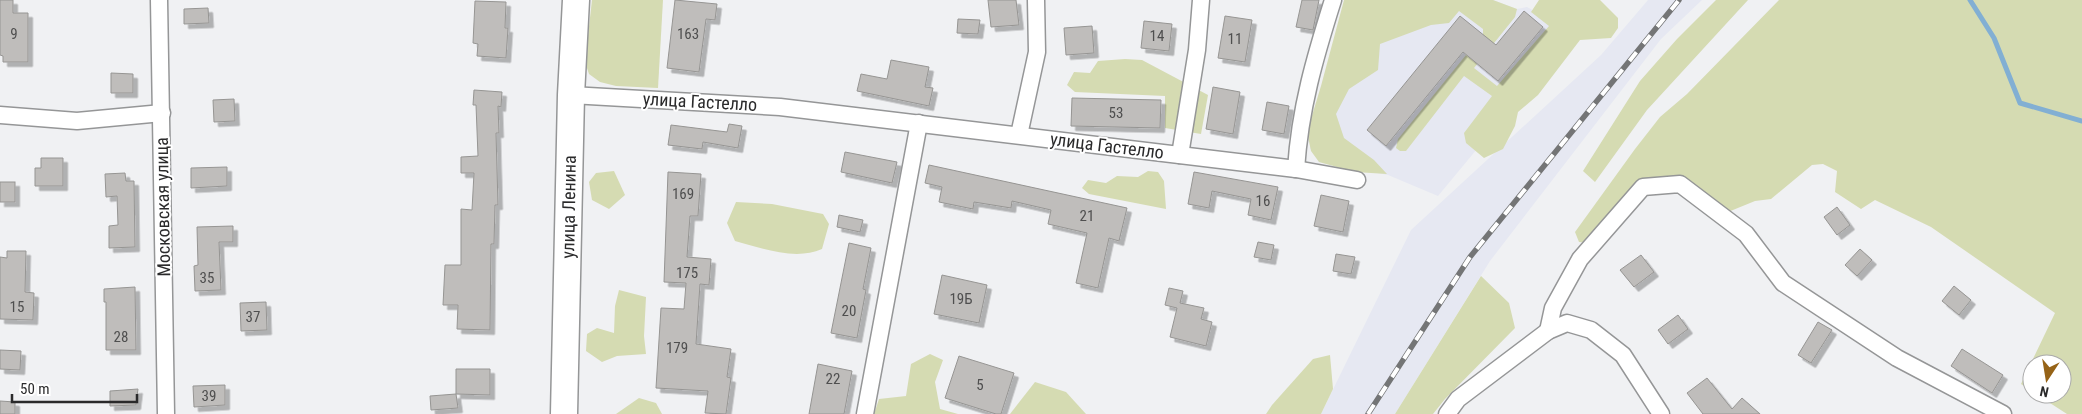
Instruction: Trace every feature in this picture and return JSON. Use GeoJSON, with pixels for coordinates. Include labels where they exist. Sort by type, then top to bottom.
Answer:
{"type":"FeatureCollection","features":[{"type":"Feature","properties":{"kind":"main road","name":"улица Ленина"},"geometry":{"type":"LineString","coordinates":[[564,414],[571,95],[576,0]]}},
{"type":"Feature","properties":{"kind":"street","name":"Московская улица"},"geometry":{"type":"LineString","coordinates":[[159,0],[166,414]]}},
{"type":"Feature","properties":{"kind":"street"},"geometry":{"type":"LineString","coordinates":[[1019,135],[1037,52],[1036,0]]}},
{"type":"Feature","properties":{"kind":"street"},"geometry":{"type":"LineString","coordinates":[[1180,154],[1197,50],[1201,0]]}},
{"type":"Feature","properties":{"kind":"street"},"geometry":{"type":"LineString","coordinates":[[1296,168],[1298,137],[1312,65],[1333,0]]}},
{"type":"Feature","properties":{"kind":"street","name":"улица Гастелло"},"geometry":{"type":"LineString","coordinates":[[571,95],[780,107],[1296,168],[1357,180]]}},
{"type":"Feature","properties":{"kind":"street"},"geometry":{"type":"LineString","coordinates":[[0,115],[77,121],[162,113]]}},
{"type":"Feature","properties":{"kind":"street"},"geometry":{"type":"LineString","coordinates":[[865,414],[919,123]]}},
{"type":"Feature","properties":{"kind":"street"},"geometry":{"type":"LineString","coordinates":[[1548,331],[1553,308],[1580,259],[1643,187],[1680,184],[1746,234],[1783,283],[1897,358],[2003,414]]}},
{"type":"Feature","properties":{"kind":"street"},"geometry":{"type":"LineString","coordinates":[[1447,414],[1458,399],[1548,331],[1566,323],[1591,330],[1623,355],[1661,414]]}},
{"type":"Feature","properties":{"kind":"shaded area"},"geometry":{"type":"Polygon","coordinates":[[[1415,0],[1493,0],[1517,9],[1527,7],[1574,32],[1438,196],[1388,175],[1319,162],[1310,148],[1321,86],[1415,0]]]}},
{"type":"Feature","properties":{"kind":"shaded area"},"geometry":{"type":"Polygon","coordinates":[[[1648,0],[1702,0],[1661,39],[1490,261],[1395,414],[1321,414],[1411,230],[1601,55],[1648,0]]]}},
{"type":"Feature","properties":{"kind":"green space"},"geometry":{"type":"Polygon","coordinates":[[[592,0],[663,0],[658,88],[616,86],[600,82],[589,74],[585,62],[592,0]]]}},
{"type":"Feature","properties":{"kind":"green space"},"geometry":{"type":"Polygon","coordinates":[[[1344,0],[1493,0],[1517,9],[1515,17],[1474,68],[1497,86],[1549,26],[1531,12],[1539,0],[1600,0],[1618,18],[1618,28],[1611,38],[1580,40],[1538,95],[1518,112],[1515,126],[1503,149],[1484,158],[1466,143],[1464,133],[1492,96],[1464,76],[1406,151],[1400,151],[1396,148],[1398,139],[1483,34],[1483,29],[1459,11],[1449,23],[1431,25],[1380,44],[1378,70],[1349,89],[1336,114],[1344,138],[1374,160],[1387,174],[1355,172],[1319,162],[1311,151],[1307,132],[1344,0]]]}},
{"type":"Feature","properties":{"kind":"green space"},"geometry":{"type":"Polygon","coordinates":[[[1716,0],[1748,0],[1647,110],[1595,182],[1583,171],[1640,81],[1677,39],[1716,0]]]}},
{"type":"Feature","properties":{"kind":"green space"},"geometry":{"type":"Polygon","coordinates":[[[1779,0],[2082,0],[2082,414],[2067,414],[2052,404],[2072,404],[2072,354],[2035,354],[2055,313],[1931,227],[1875,200],[1861,209],[1835,192],[1837,171],[1823,164],[1812,165],[1771,199],[1755,201],[1728,212],[1677,177],[1643,183],[1589,243],[1579,242],[1575,232],[1635,149],[1660,117],[1687,94],[1779,0]]]}},
{"type":"Feature","properties":{"kind":"green space"},"geometry":{"type":"Polygon","coordinates":[[[1142,60],[1208,95],[1201,134],[1165,128],[1165,96],[1075,92],[1067,85],[1074,72],[1090,73],[1098,61],[1142,60]]]}},
{"type":"Feature","properties":{"kind":"green space"},"geometry":{"type":"Polygon","coordinates":[[[614,171],[625,195],[609,209],[592,200],[589,182],[596,173],[614,171]]]}},
{"type":"Feature","properties":{"kind":"green space"},"geometry":{"type":"Polygon","coordinates":[[[1148,171],[1158,172],[1164,181],[1166,209],[1089,194],[1082,188],[1088,180],[1106,183],[1117,176],[1138,177],[1148,171]]]}},
{"type":"Feature","properties":{"kind":"green space"},"geometry":{"type":"Polygon","coordinates":[[[736,202],[772,204],[823,214],[829,224],[822,249],[801,254],[790,254],[735,241],[727,223],[736,202]]]}},
{"type":"Feature","properties":{"kind":"green space"},"geometry":{"type":"Polygon","coordinates":[[[1481,276],[1509,303],[1515,328],[1445,399],[1433,414],[1395,414],[1481,276]]]}},
{"type":"Feature","properties":{"kind":"green space"},"geometry":{"type":"Polygon","coordinates":[[[619,290],[646,297],[644,336],[646,354],[617,356],[602,362],[586,351],[587,334],[597,328],[614,333],[615,306],[619,290]]]}},
{"type":"Feature","properties":{"kind":"green space"},"geometry":{"type":"Polygon","coordinates":[[[930,354],[943,360],[935,382],[940,409],[958,414],[874,414],[879,399],[906,396],[911,364],[930,354]]]}},
{"type":"Feature","properties":{"kind":"green space"},"geometry":{"type":"Polygon","coordinates":[[[1330,355],[1333,389],[1321,414],[1266,414],[1313,359],[1330,355]]]}},
{"type":"Feature","properties":{"kind":"green space"},"geometry":{"type":"Polygon","coordinates":[[[1035,382],[1066,392],[1086,414],[1010,414],[1035,382]]]}},
{"type":"Feature","properties":{"kind":"green space"},"geometry":{"type":"Polygon","coordinates":[[[639,398],[656,403],[662,414],[616,414],[639,398]]]}},
{"type":"Feature","properties":{"kind":"building"},"geometry":{"type":"Polygon","coordinates":[[[0,0],[13,0],[13,13],[28,13],[28,62],[3,62],[3,56],[0,55],[0,0]]]}},
{"type":"Feature","properties":{"kind":"building"},"geometry":{"type":"Polygon","coordinates":[[[675,0],[717,4],[715,20],[706,19],[699,72],[667,68],[675,0]]]}},
{"type":"Feature","properties":{"kind":"building"},"geometry":{"type":"Polygon","coordinates":[[[988,0],[1016,0],[1019,25],[991,27],[988,0]]]}},
{"type":"Feature","properties":{"kind":"building"},"geometry":{"type":"Polygon","coordinates":[[[1302,0],[1319,0],[1313,30],[1296,27],[1302,0]]]}},
{"type":"Feature","properties":{"kind":"building"},"geometry":{"type":"Polygon","coordinates":[[[475,1],[506,2],[505,28],[508,28],[506,58],[477,56],[478,44],[473,43],[475,1]]]}},
{"type":"Feature","properties":{"kind":"building"},"geometry":{"type":"Polygon","coordinates":[[[208,8],[209,23],[184,24],[184,9],[208,8]]]}},
{"type":"Feature","properties":{"kind":"building"},"geometry":{"type":"Polygon","coordinates":[[[1524,11],[1543,27],[1498,81],[1463,52],[1386,146],[1367,130],[1460,16],[1496,45],[1524,11]]]}},
{"type":"Feature","properties":{"kind":"building"},"geometry":{"type":"Polygon","coordinates":[[[1225,16],[1252,20],[1245,62],[1218,58],[1225,16]]]}},
{"type":"Feature","properties":{"kind":"building"},"geometry":{"type":"Polygon","coordinates":[[[958,19],[980,20],[978,34],[957,33],[958,19]]]}},
{"type":"Feature","properties":{"kind":"building"},"geometry":{"type":"Polygon","coordinates":[[[1144,21],[1172,24],[1169,51],[1141,48],[1144,21]]]}},
{"type":"Feature","properties":{"kind":"building"},"geometry":{"type":"Polygon","coordinates":[[[1092,26],[1094,53],[1066,55],[1064,28],[1092,26]]]}},
{"type":"Feature","properties":{"kind":"building"},"geometry":{"type":"Polygon","coordinates":[[[891,60],[929,67],[925,87],[933,88],[929,106],[857,91],[861,74],[887,79],[891,60]]]}},
{"type":"Feature","properties":{"kind":"building"},"geometry":{"type":"Polygon","coordinates":[[[111,73],[133,74],[133,93],[111,93],[111,73]]]}},
{"type":"Feature","properties":{"kind":"building"},"geometry":{"type":"Polygon","coordinates":[[[1213,87],[1240,92],[1233,134],[1206,129],[1213,87]]]}},
{"type":"Feature","properties":{"kind":"building"},"geometry":{"type":"Polygon","coordinates":[[[474,90],[502,92],[501,107],[498,106],[499,133],[496,133],[498,205],[495,205],[494,244],[491,244],[490,330],[457,329],[458,305],[443,305],[445,265],[461,265],[461,209],[472,210],[474,173],[461,173],[461,157],[478,156],[476,105],[473,105],[474,90]]]}},
{"type":"Feature","properties":{"kind":"building"},"geometry":{"type":"Polygon","coordinates":[[[1072,98],[1161,100],[1160,128],[1071,126],[1072,98]]]}},
{"type":"Feature","properties":{"kind":"building"},"geometry":{"type":"Polygon","coordinates":[[[234,99],[235,121],[214,122],[213,100],[234,99]]]}},
{"type":"Feature","properties":{"kind":"building"},"geometry":{"type":"Polygon","coordinates":[[[1267,102],[1289,106],[1284,134],[1262,130],[1267,102]]]}},
{"type":"Feature","properties":{"kind":"building"},"geometry":{"type":"Polygon","coordinates":[[[729,124],[742,126],[738,148],[703,142],[702,149],[668,145],[671,125],[727,132],[729,124]]]}},
{"type":"Feature","properties":{"kind":"building"},"geometry":{"type":"Polygon","coordinates":[[[845,152],[897,162],[892,183],[841,172],[845,152]]]}},
{"type":"Feature","properties":{"kind":"building"},"geometry":{"type":"Polygon","coordinates":[[[41,158],[63,158],[63,186],[35,186],[35,168],[41,168],[41,158]]]}},
{"type":"Feature","properties":{"kind":"building"},"geometry":{"type":"Polygon","coordinates":[[[929,165],[1127,208],[1119,241],[1109,238],[1098,288],[1076,283],[1087,233],[1048,224],[1051,210],[1012,201],[1011,208],[974,202],[973,209],[939,202],[942,187],[925,183],[929,165]]]}},
{"type":"Feature","properties":{"kind":"building"},"geometry":{"type":"Polygon","coordinates":[[[227,167],[227,186],[191,188],[191,168],[227,167]]]}},
{"type":"Feature","properties":{"kind":"building"},"geometry":{"type":"Polygon","coordinates":[[[668,172],[701,174],[698,216],[690,216],[687,257],[711,259],[709,285],[700,284],[696,344],[731,349],[727,377],[731,378],[726,414],[705,413],[708,391],[656,388],[661,308],[684,309],[686,283],[664,282],[668,172]]]}},
{"type":"Feature","properties":{"kind":"building"},"geometry":{"type":"Polygon","coordinates":[[[1194,172],[1278,187],[1271,220],[1248,215],[1251,199],[1212,191],[1209,208],[1188,204],[1194,172]]]}},
{"type":"Feature","properties":{"kind":"building"},"geometry":{"type":"Polygon","coordinates":[[[125,173],[126,181],[134,181],[135,247],[109,248],[109,226],[118,225],[117,196],[106,197],[105,174],[125,173]]]}},
{"type":"Feature","properties":{"kind":"building"},"geometry":{"type":"Polygon","coordinates":[[[0,182],[15,182],[15,202],[0,202],[0,182]]]}},
{"type":"Feature","properties":{"kind":"building"},"geometry":{"type":"Polygon","coordinates":[[[1321,195],[1349,201],[1343,232],[1314,226],[1321,195]]]}},
{"type":"Feature","properties":{"kind":"building"},"geometry":{"type":"Polygon","coordinates":[[[1837,207],[1850,225],[1837,235],[1824,217],[1837,207]]]}},
{"type":"Feature","properties":{"kind":"building"},"geometry":{"type":"Polygon","coordinates":[[[839,215],[863,220],[860,232],[837,227],[839,215]]]}},
{"type":"Feature","properties":{"kind":"building"},"geometry":{"type":"Polygon","coordinates":[[[233,226],[233,242],[219,242],[221,290],[195,291],[194,266],[198,265],[197,227],[233,226]]]}},
{"type":"Feature","properties":{"kind":"building"},"geometry":{"type":"Polygon","coordinates":[[[1258,242],[1274,245],[1271,260],[1254,257],[1258,242]]]}},
{"type":"Feature","properties":{"kind":"building"},"geometry":{"type":"Polygon","coordinates":[[[849,243],[871,248],[863,289],[866,290],[857,338],[831,333],[849,243]]]}},
{"type":"Feature","properties":{"kind":"building"},"geometry":{"type":"Polygon","coordinates":[[[1860,249],[1872,260],[1857,276],[1845,265],[1860,249]]]}},
{"type":"Feature","properties":{"kind":"building"},"geometry":{"type":"Polygon","coordinates":[[[7,251],[26,251],[25,292],[34,293],[33,320],[0,319],[0,257],[7,258],[7,251]]]}},
{"type":"Feature","properties":{"kind":"building"},"geometry":{"type":"Polygon","coordinates":[[[1336,254],[1355,257],[1351,274],[1333,271],[1336,254]]]}},
{"type":"Feature","properties":{"kind":"building"},"geometry":{"type":"Polygon","coordinates":[[[1641,255],[1654,272],[1634,287],[1620,270],[1641,255]]]}},
{"type":"Feature","properties":{"kind":"building"},"geometry":{"type":"Polygon","coordinates":[[[942,275],[987,285],[979,323],[934,314],[942,275]]]}},
{"type":"Feature","properties":{"kind":"building"},"geometry":{"type":"Polygon","coordinates":[[[1954,286],[1971,300],[1959,315],[1942,301],[1954,286]]]}},
{"type":"Feature","properties":{"kind":"building"},"geometry":{"type":"Polygon","coordinates":[[[135,287],[136,350],[106,350],[106,302],[104,302],[104,289],[135,287]]]}},
{"type":"Feature","properties":{"kind":"building"},"geometry":{"type":"Polygon","coordinates":[[[1169,288],[1183,291],[1180,303],[1204,308],[1201,319],[1212,322],[1206,346],[1170,337],[1177,308],[1165,305],[1169,288]]]}},
{"type":"Feature","properties":{"kind":"building"},"geometry":{"type":"Polygon","coordinates":[[[266,302],[267,330],[241,331],[240,303],[266,302]]]}},
{"type":"Feature","properties":{"kind":"building"},"geometry":{"type":"Polygon","coordinates":[[[1678,315],[1688,329],[1668,344],[1658,330],[1678,315]]]}},
{"type":"Feature","properties":{"kind":"building"},"geometry":{"type":"Polygon","coordinates":[[[1818,322],[1832,330],[1811,363],[1798,355],[1818,322]]]}},
{"type":"Feature","properties":{"kind":"building"},"geometry":{"type":"Polygon","coordinates":[[[1962,349],[2003,375],[1992,393],[1951,366],[1962,349]]]}},
{"type":"Feature","properties":{"kind":"building"},"geometry":{"type":"Polygon","coordinates":[[[0,350],[21,351],[20,370],[0,369],[0,350]]]}},
{"type":"Feature","properties":{"kind":"building"},"geometry":{"type":"Polygon","coordinates":[[[959,356],[1014,373],[1001,414],[945,398],[959,356]]]}},
{"type":"Feature","properties":{"kind":"building"},"geometry":{"type":"Polygon","coordinates":[[[818,364],[852,371],[844,414],[809,414],[818,364]]]}},
{"type":"Feature","properties":{"kind":"building"},"geometry":{"type":"Polygon","coordinates":[[[456,369],[490,369],[490,395],[456,394],[456,369]]]}},
{"type":"Feature","properties":{"kind":"building"},"geometry":{"type":"Polygon","coordinates":[[[1707,378],[1732,409],[1742,398],[1760,414],[1703,414],[1687,393],[1707,378]]]}},
{"type":"Feature","properties":{"kind":"building"},"geometry":{"type":"Polygon","coordinates":[[[225,385],[225,405],[194,407],[193,386],[225,385]]]}},
{"type":"Feature","properties":{"kind":"building"},"geometry":{"type":"Polygon","coordinates":[[[138,389],[136,405],[110,406],[110,391],[138,389]]]}},
{"type":"Feature","properties":{"kind":"building"},"geometry":{"type":"Polygon","coordinates":[[[456,394],[458,408],[431,410],[430,396],[456,394]]]}},
{"type":"Feature","properties":{"kind":"building"},"geometry":{"type":"Polygon","coordinates":[[[0,401],[15,402],[15,414],[0,414],[0,401]]]}},
{"type":"Feature","properties":{"kind":"waterway"},"geometry":{"type":"LineString","coordinates":[[1970,0],[1994,38],[2020,103],[2082,121]]}},
{"type":"Feature","properties":{"kind":"railway"},"geometry":{"type":"LineString","coordinates":[[1368,414],[1470,257],[1679,0]]}}]}
